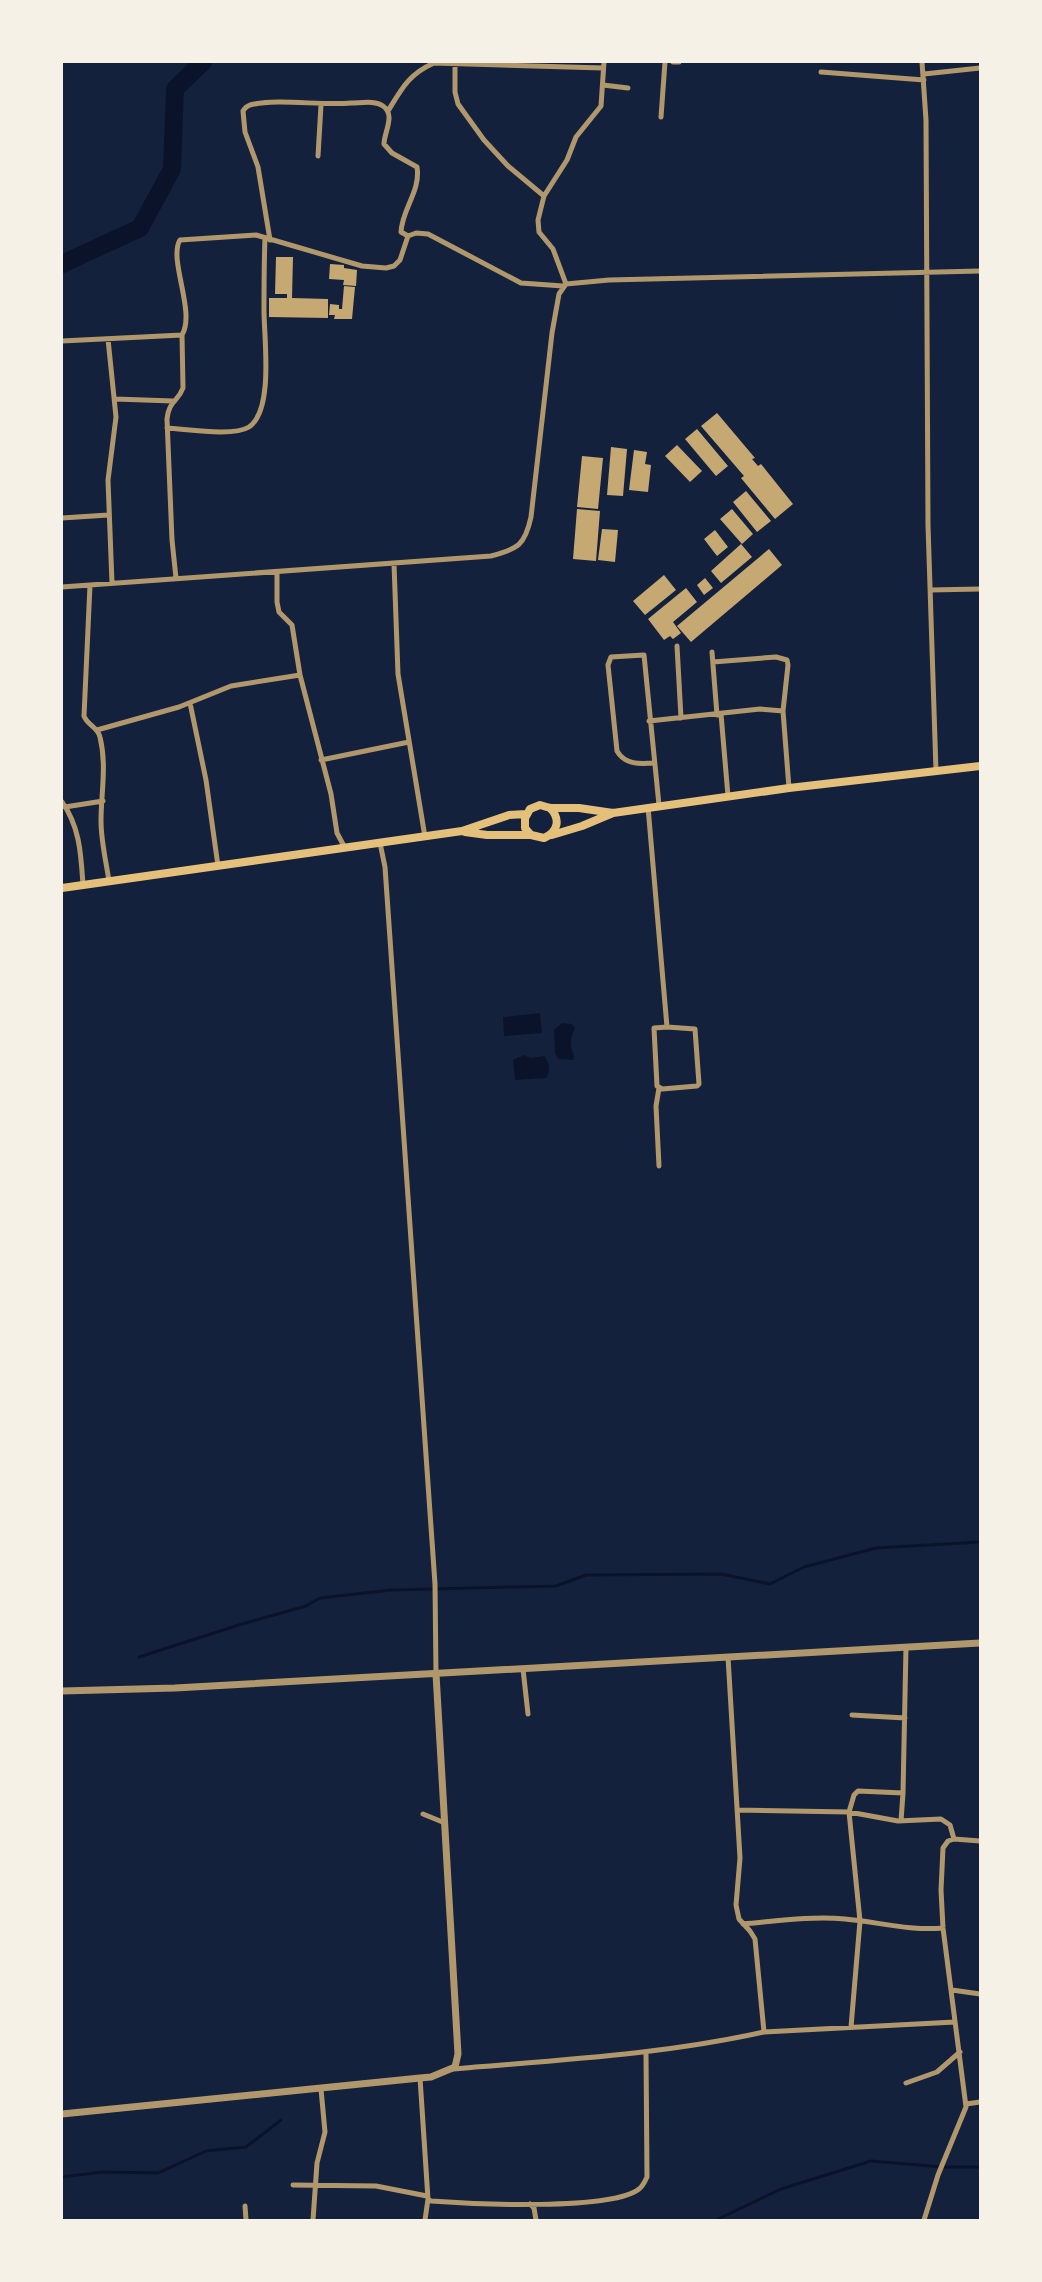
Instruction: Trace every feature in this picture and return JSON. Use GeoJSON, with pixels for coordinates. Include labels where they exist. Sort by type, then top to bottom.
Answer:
{"type":"FeatureCollection","features":[{"type":"Feature","properties":{"kind":"main road"},"geometry":{"type":"LineString","coordinates":[[462,831],[487,835],[531,836],[540,839],[582,826],[613,813],[659,805],[981,766]]}},
{"type":"Feature","properties":{"kind":"main road"},"geometry":{"type":"LineString","coordinates":[[62,888],[462,831],[509,815],[526,814],[535,806],[579,808],[613,813]]}},
{"type":"Feature","properties":{"kind":"main road"},"geometry":{"type":"LineString","coordinates":[[550,808],[558,822],[551,835]]}},
{"type":"Feature","properties":{"kind":"main road"},"geometry":{"type":"LineString","coordinates":[[526,814],[525,828],[531,836]]}},
{"type":"Feature","properties":{"kind":"street"},"geometry":{"type":"LineString","coordinates":[[388,111],[402,88],[417,70],[419,62]]}},
{"type":"Feature","properties":{"kind":"street"},"geometry":{"type":"LineString","coordinates":[[417,70],[434,63],[455,62],[604,65],[601,106],[576,137],[567,160],[544,196],[537,226],[553,249],[565,285]]}},
{"type":"Feature","properties":{"kind":"street"},"geometry":{"type":"LineString","coordinates":[[455,62],[455,93],[458,104],[484,140],[508,165],[544,196]]}},
{"type":"Feature","properties":{"kind":"street"},"geometry":{"type":"LineString","coordinates":[[661,117],[665,62]]}},
{"type":"Feature","properties":{"kind":"street"},"geometry":{"type":"LineString","coordinates":[[673,62],[679,62]]}},
{"type":"Feature","properties":{"kind":"street"},"geometry":{"type":"LineString","coordinates":[[922,62],[927,271],[928,535],[936,771]]}},
{"type":"Feature","properties":{"kind":"street"},"geometry":{"type":"LineString","coordinates":[[821,72],[924,77],[981,68]]}},
{"type":"Feature","properties":{"kind":"street"},"geometry":{"type":"LineString","coordinates":[[603,85],[628,88]]}},
{"type":"Feature","properties":{"kind":"street"},"geometry":{"type":"LineString","coordinates":[[167,428],[232,431],[248,427],[254,422],[261,407],[266,369],[267,239],[258,167],[245,132],[243,111],[248,106],[377,103],[382,105],[388,111],[390,119],[384,133],[384,144],[392,153],[417,167],[418,183],[401,223],[400,232],[408,236],[416,233],[428,234],[521,283],[565,285],[609,280],[981,271]]}},
{"type":"Feature","properties":{"kind":"street"},"geometry":{"type":"LineString","coordinates":[[318,156],[321,105]]}},
{"type":"Feature","properties":{"kind":"street"},"geometry":{"type":"LineString","coordinates":[[176,578],[167,428],[168,411],[183,388],[182,334],[185,321],[178,264],[178,242],[180,240],[256,235],[362,266],[386,268],[394,266],[400,260],[408,236]]}},
{"type":"Feature","properties":{"kind":"street"},"geometry":{"type":"LineString","coordinates":[[62,587],[394,564],[490,556],[509,551],[522,542],[528,533],[552,333],[559,294],[565,285]]}},
{"type":"Feature","properties":{"kind":"street"},"geometry":{"type":"LineString","coordinates":[[62,340],[182,334]]}},
{"type":"Feature","properties":{"kind":"street"},"geometry":{"type":"LineString","coordinates":[[108,339],[116,417],[108,480],[112,583]]}},
{"type":"Feature","properties":{"kind":"street"},"geometry":{"type":"LineString","coordinates":[[115,399],[173,401]]}},
{"type":"Feature","properties":{"kind":"street"},"geometry":{"type":"LineString","coordinates":[[62,518],[108,515]]}},
{"type":"Feature","properties":{"kind":"street"},"geometry":{"type":"LineString","coordinates":[[394,564],[398,674],[425,837]]}},
{"type":"Feature","properties":{"kind":"street"},"geometry":{"type":"LineString","coordinates":[[277,573],[279,612],[292,626],[300,675],[331,794],[337,833],[345,848]]}},
{"type":"Feature","properties":{"kind":"street"},"geometry":{"type":"LineString","coordinates":[[90,585],[84,710],[86,722],[97,730],[101,741],[104,771],[101,832],[109,881]]}},
{"type":"Feature","properties":{"kind":"street"},"geometry":{"type":"LineString","coordinates":[[930,590],[981,588]]}},
{"type":"Feature","properties":{"kind":"street"},"geometry":{"type":"LineString","coordinates":[[677,646],[681,718]]}},
{"type":"Feature","properties":{"kind":"street"},"geometry":{"type":"LineString","coordinates":[[712,652],[728,796]]}},
{"type":"Feature","properties":{"kind":"street"},"geometry":{"type":"LineString","coordinates":[[654,763],[634,764],[621,757],[617,751],[609,675],[610,657],[644,656],[659,805]]}},
{"type":"Feature","properties":{"kind":"street"},"geometry":{"type":"LineString","coordinates":[[713,662],[776,657],[787,660],[783,711],[789,788]]}},
{"type":"Feature","properties":{"kind":"street"},"geometry":{"type":"LineString","coordinates":[[97,730],[190,703],[231,686],[300,675]]}},
{"type":"Feature","properties":{"kind":"street"},"geometry":{"type":"LineString","coordinates":[[190,703],[206,780],[218,866]]}},
{"type":"Feature","properties":{"kind":"street"},"geometry":{"type":"LineString","coordinates":[[649,721],[760,709],[783,711]]}},
{"type":"Feature","properties":{"kind":"street"},"geometry":{"type":"LineString","coordinates":[[321,760],[409,742]]}},
{"type":"Feature","properties":{"kind":"street"},"geometry":{"type":"LineString","coordinates":[[83,885],[78,836],[63,804],[103,801]]}},
{"type":"Feature","properties":{"kind":"street"},"geometry":{"type":"LineString","coordinates":[[648,807],[668,1027]]}},
{"type":"Feature","properties":{"kind":"street"},"geometry":{"type":"LineString","coordinates":[[380,843],[385,867],[435,1584],[436,1674],[459,2054],[457,2064],[453,2069]]}},
{"type":"Feature","properties":{"kind":"street"},"geometry":{"type":"LineString","coordinates":[[659,1088],[695,1087],[699,1084],[695,1029],[654,1028],[657,1086],[659,1088],[656,1106],[659,1166]]}},
{"type":"Feature","properties":{"kind":"street"},"geometry":{"type":"LineString","coordinates":[[62,1691],[175,1688],[981,1643]]}},
{"type":"Feature","properties":{"kind":"street"},"geometry":{"type":"LineString","coordinates":[[901,1821],[906,1647]]}},
{"type":"Feature","properties":{"kind":"street"},"geometry":{"type":"LineString","coordinates":[[728,1657],[740,1858],[736,1905],[739,1919],[755,1939],[764,2032]]}},
{"type":"Feature","properties":{"kind":"street"},"geometry":{"type":"LineString","coordinates":[[523,1669],[528,1714]]}},
{"type":"Feature","properties":{"kind":"street"},"geometry":{"type":"LineString","coordinates":[[852,1715],[905,1718]]}},
{"type":"Feature","properties":{"kind":"street"},"geometry":{"type":"LineString","coordinates":[[851,2027],[860,1921],[849,1812],[854,1795],[858,1791],[903,1793]]}},
{"type":"Feature","properties":{"kind":"street"},"geometry":{"type":"LineString","coordinates":[[737,1810],[849,1812],[901,1821],[945,1820],[950,1825],[954,1839]]}},
{"type":"Feature","properties":{"kind":"street"},"geometry":{"type":"LineString","coordinates":[[423,1814],[445,1822]]}},
{"type":"Feature","properties":{"kind":"street"},"geometry":{"type":"LineString","coordinates":[[924,2220],[938,2175],[966,2112],[943,1928],[941,1890],[943,1848],[948,1841],[954,1839],[981,1841]]}},
{"type":"Feature","properties":{"kind":"street"},"geometry":{"type":"LineString","coordinates":[[743,1924],[812,1918],[860,1921],[913,1929],[943,1928]]}},
{"type":"Feature","properties":{"kind":"street"},"geometry":{"type":"LineString","coordinates":[[952,1990],[981,1994]]}},
{"type":"Feature","properties":{"kind":"street"},"geometry":{"type":"LineString","coordinates":[[62,2114],[420,2078],[453,2069],[646,2053],[697,2046],[764,2032],[955,2022]]}},
{"type":"Feature","properties":{"kind":"street"},"geometry":{"type":"LineString","coordinates":[[906,2083],[937,2072],[960,2052]]}},
{"type":"Feature","properties":{"kind":"street"},"geometry":{"type":"LineString","coordinates":[[293,2185],[376,2186],[428,2198],[431,2201],[461,2203],[605,2201],[632,2193],[640,2189],[644,2183],[648,2163],[646,2053]]}},
{"type":"Feature","properties":{"kind":"street"},"geometry":{"type":"LineString","coordinates":[[420,2078],[428,2198],[425,2220]]}},
{"type":"Feature","properties":{"kind":"street"},"geometry":{"type":"LineString","coordinates":[[313,2220],[319,2149],[325,2132],[321,2089]]}},
{"type":"Feature","properties":{"kind":"street"},"geometry":{"type":"LineString","coordinates":[[966,2104],[981,2102]]}},
{"type":"Feature","properties":{"kind":"street"},"geometry":{"type":"LineString","coordinates":[[529,2203],[534,2208],[536,2220]]}},
{"type":"Feature","properties":{"kind":"street"},"geometry":{"type":"LineString","coordinates":[[245,2206],[246,2220]]}},
{"type":"Feature","properties":{"kind":"water"},"geometry":{"type":"Polygon","coordinates":[[[540,1013],[542,1033],[504,1036],[503,1017],[540,1013]]]}},
{"type":"Feature","properties":{"kind":"water"},"geometry":{"type":"Polygon","coordinates":[[[562,1023],[572,1024],[575,1028],[571,1042],[573,1060],[558,1059],[555,1053],[554,1030],[562,1023]]]}},
{"type":"Feature","properties":{"kind":"water"},"geometry":{"type":"Polygon","coordinates":[[[524,1055],[530,1058],[544,1056],[549,1067],[546,1078],[515,1080],[513,1060],[524,1055]]]}},
{"type":"Feature","properties":{"kind":"building"},"geometry":{"type":"Polygon","coordinates":[[[276,257],[293,257],[292,298],[328,299],[328,318],[269,317],[269,298],[287,298],[287,294],[275,294],[276,257]]]}},
{"type":"Feature","properties":{"kind":"building"},"geometry":{"type":"Polygon","coordinates":[[[330,264],[344,265],[344,268],[357,270],[356,286],[343,285],[344,280],[329,279],[330,264]]]}},
{"type":"Feature","properties":{"kind":"building"},"geometry":{"type":"Polygon","coordinates":[[[344,286],[355,287],[352,319],[334,319],[335,315],[329,315],[330,304],[339,305],[339,309],[342,309],[344,286]]]}},
{"type":"Feature","properties":{"kind":"building"},"geometry":{"type":"Polygon","coordinates":[[[717,413],[755,458],[752,459],[758,466],[761,464],[793,504],[775,519],[741,478],[744,476],[701,426],[717,413]]]}},
{"type":"Feature","properties":{"kind":"building"},"geometry":{"type":"Polygon","coordinates":[[[697,429],[728,466],[716,476],[685,439],[697,429]]]}},
{"type":"Feature","properties":{"kind":"building"},"geometry":{"type":"Polygon","coordinates":[[[677,445],[702,471],[690,482],[665,456],[677,445]]]}},
{"type":"Feature","properties":{"kind":"building"},"geometry":{"type":"Polygon","coordinates":[[[611,447],[627,449],[623,496],[607,495],[611,447]]]}},
{"type":"Feature","properties":{"kind":"building"},"geometry":{"type":"Polygon","coordinates":[[[634,450],[647,452],[645,464],[651,465],[648,492],[629,490],[634,450]]]}},
{"type":"Feature","properties":{"kind":"building"},"geometry":{"type":"Polygon","coordinates":[[[582,456],[603,458],[598,509],[577,507],[582,456]]]}},
{"type":"Feature","properties":{"kind":"building"},"geometry":{"type":"Polygon","coordinates":[[[746,491],[771,521],[757,532],[733,502],[746,491]]]}},
{"type":"Feature","properties":{"kind":"building"},"geometry":{"type":"Polygon","coordinates":[[[577,509],[600,511],[596,561],[573,559],[577,509]]]}},
{"type":"Feature","properties":{"kind":"building"},"geometry":{"type":"Polygon","coordinates":[[[732,509],[753,534],[742,544],[720,519],[732,509]]]}},
{"type":"Feature","properties":{"kind":"building"},"geometry":{"type":"Polygon","coordinates":[[[602,529],[618,530],[615,562],[598,560],[602,529]]]}},
{"type":"Feature","properties":{"kind":"building"},"geometry":{"type":"Polygon","coordinates":[[[715,530],[728,547],[717,556],[704,539],[715,530]]]}},
{"type":"Feature","properties":{"kind":"building"},"geometry":{"type":"Polygon","coordinates":[[[741,544],[752,557],[721,583],[711,571],[741,544]]]}},
{"type":"Feature","properties":{"kind":"building"},"geometry":{"type":"Polygon","coordinates":[[[769,549],[782,565],[691,642],[677,626],[769,549]]]}},
{"type":"Feature","properties":{"kind":"building"},"geometry":{"type":"Polygon","coordinates":[[[664,575],[676,590],[645,615],[633,601],[664,575]]]}},
{"type":"Feature","properties":{"kind":"building"},"geometry":{"type":"Polygon","coordinates":[[[705,578],[713,588],[704,595],[697,585],[705,578]]]}},
{"type":"Feature","properties":{"kind":"building"},"geometry":{"type":"Polygon","coordinates":[[[686,588],[697,602],[673,622],[681,633],[673,639],[670,636],[664,640],[648,619],[686,588]]]}},
{"type":"Feature","properties":{"kind":"waterway"},"geometry":{"type":"LineString","coordinates":[[62,264],[140,228],[172,169],[175,89],[203,62]]}},
{"type":"Feature","properties":{"kind":"waterway"},"geometry":{"type":"LineString","coordinates":[[139,1657],[306,1606],[320,1598],[392,1590],[556,1586],[586,1575],[721,1574],[770,1584],[804,1567],[876,1548],[980,1542]]}},
{"type":"Feature","properties":{"kind":"waterway"},"geometry":{"type":"LineString","coordinates":[[62,2177],[102,2172],[158,2173],[206,2151],[246,2147],[281,2120]]}},
{"type":"Feature","properties":{"kind":"waterway"},"geometry":{"type":"LineString","coordinates":[[716,2220],[781,2189],[871,2161],[943,2167],[980,2167]]}}]}
